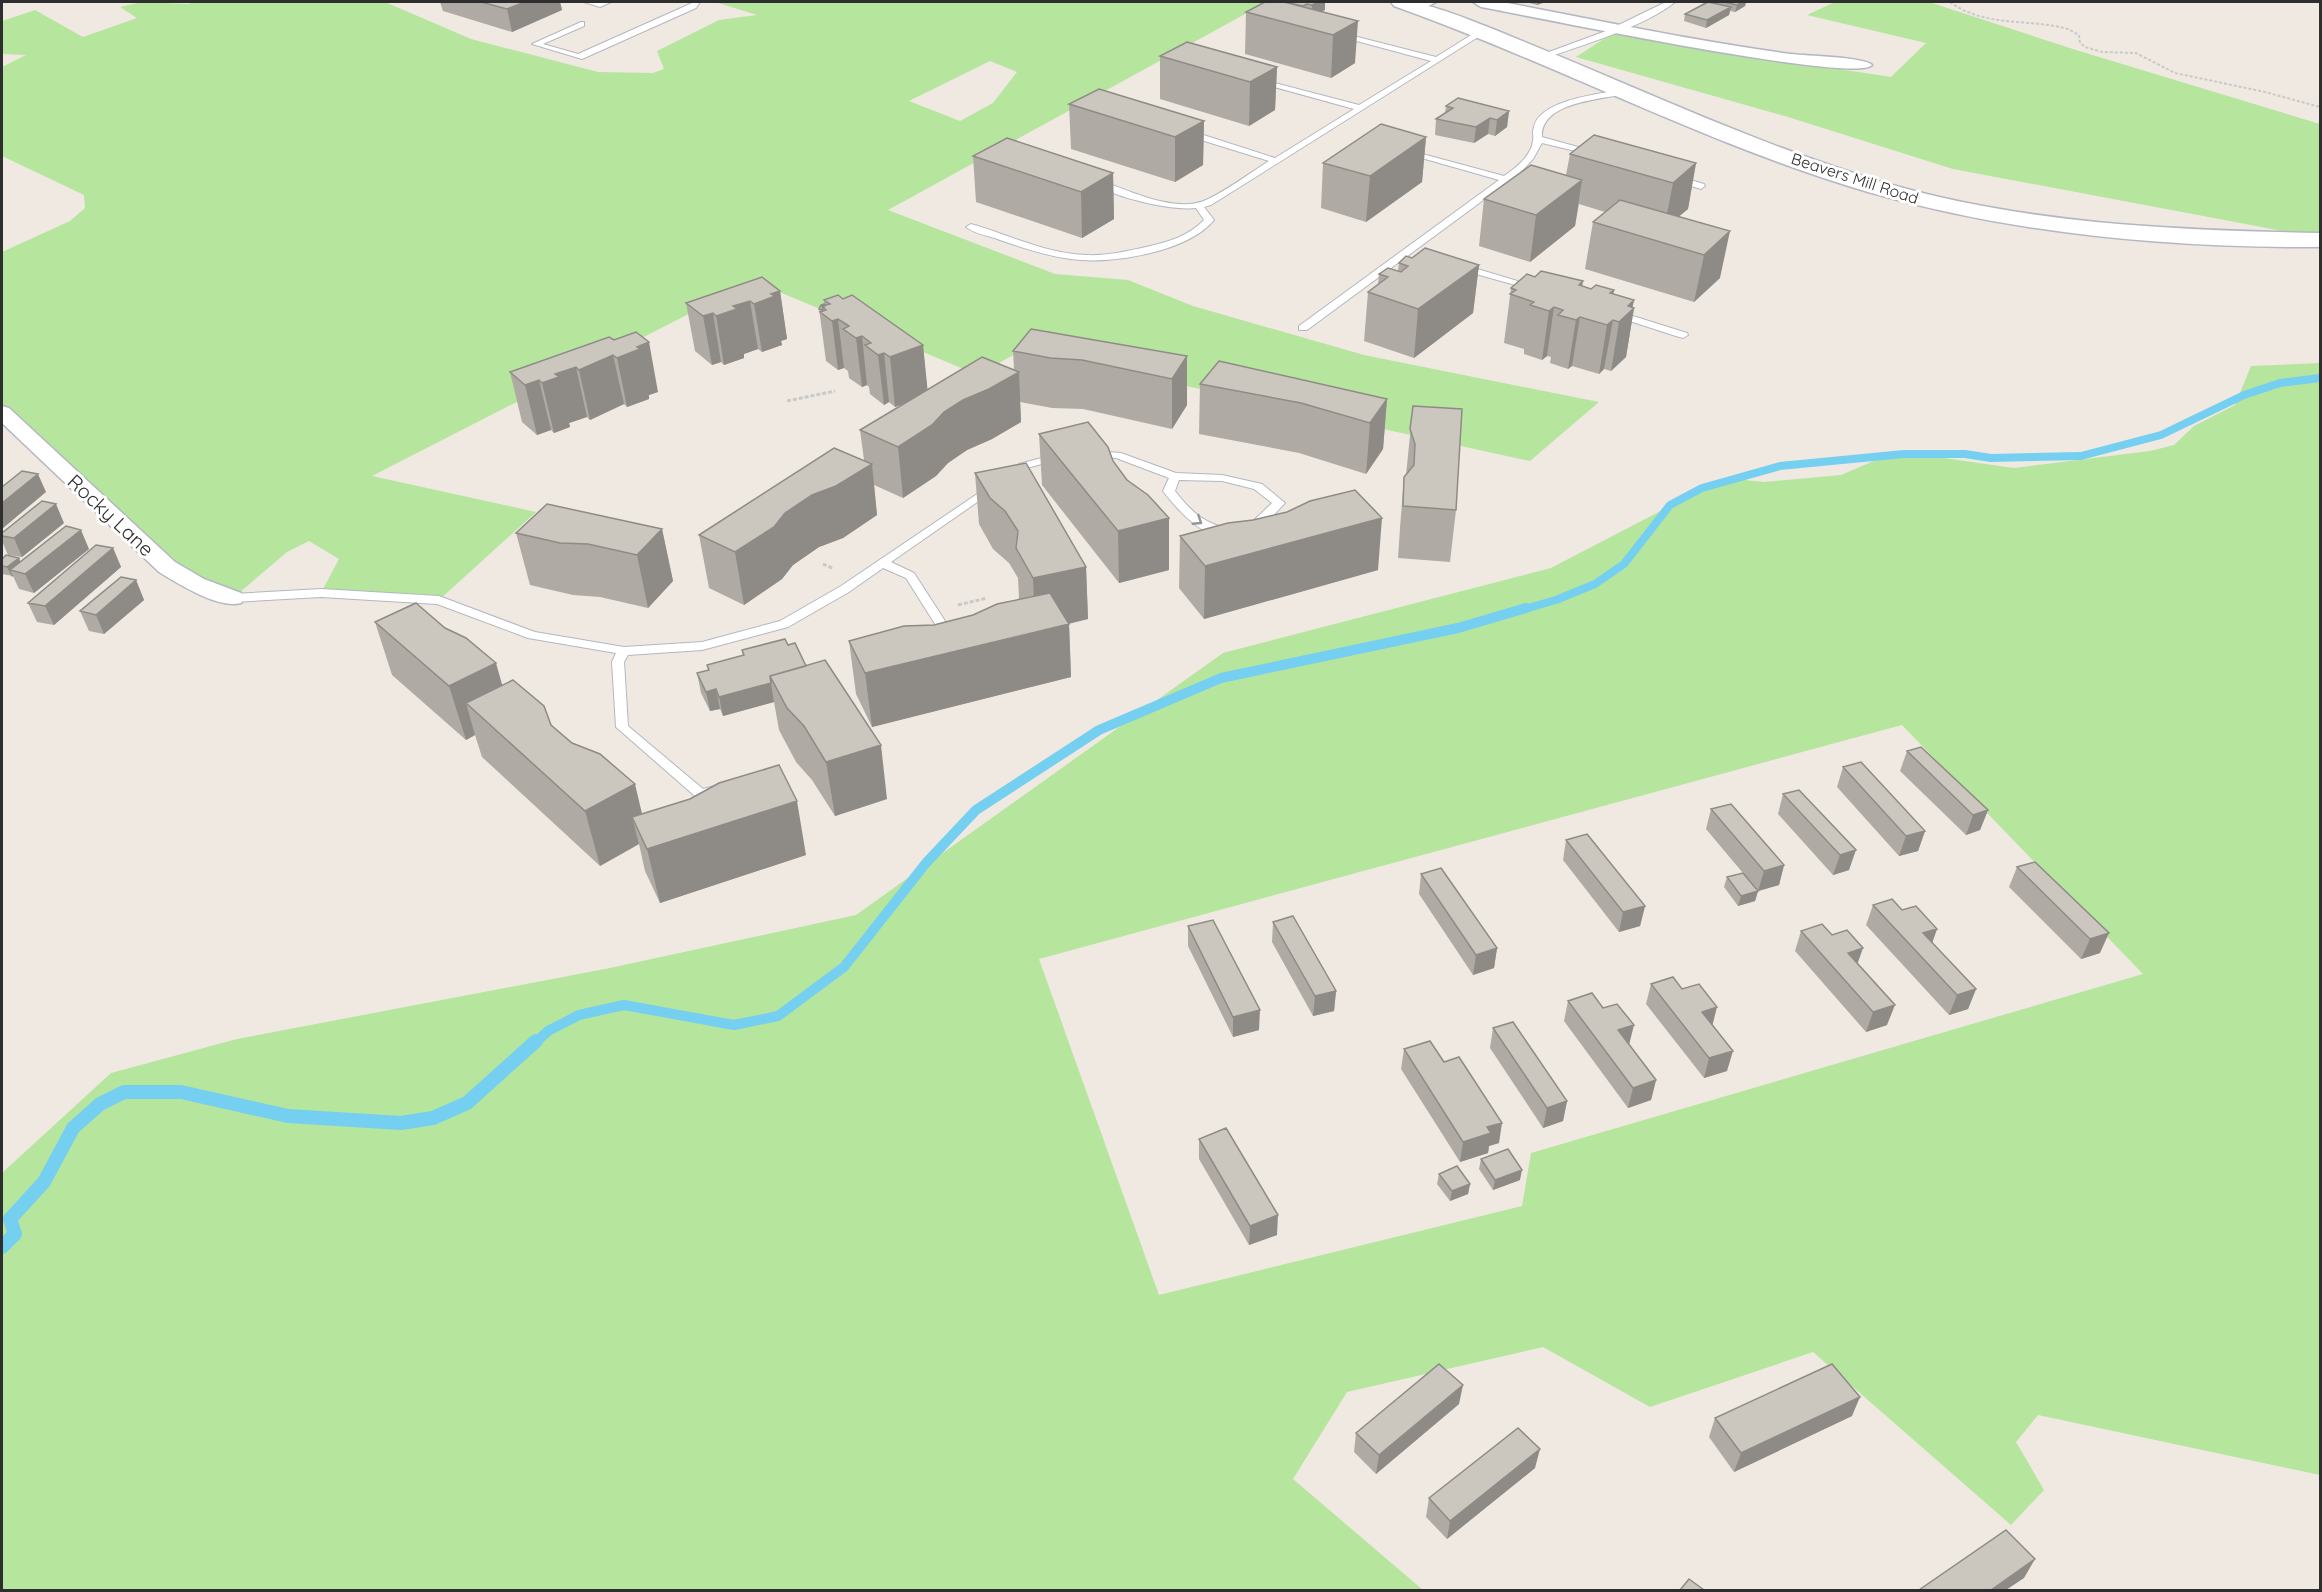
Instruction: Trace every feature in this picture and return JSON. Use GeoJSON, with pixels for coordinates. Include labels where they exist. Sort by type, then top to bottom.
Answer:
{"type":"FeatureCollection","features":[{"type":"Feature","properties":{"kind":"street"},"geometry":{"type":"LineString","coordinates":[[1482,2],[1754,54],[1812,62],[1864,65]]}},
{"type":"Feature","properties":{"kind":"street","name":"Beavers Mill Road"},"geometry":{"type":"LineString","coordinates":[[1414,3],[1829,172],[1906,195],[2045,224],[2146,234],[2320,240]]}},
{"type":"Feature","properties":{"kind":"street","name":"Rocky Lane"},"geometry":{"type":"LineString","coordinates":[[2,412],[167,567],[196,584],[233,598]]}},
{"type":"Feature","properties":{"kind":"lane"},"geometry":{"type":"LineString","coordinates":[[588,2],[600,5],[607,2]]}},
{"type":"Feature","properties":{"kind":"lane"},"geometry":{"type":"LineString","coordinates":[[581,24],[536,44],[579,57],[693,6],[696,2]]}},
{"type":"Feature","properties":{"kind":"lane"},"geometry":{"type":"LineString","coordinates":[[1542,56],[1650,14],[1671,2]]}},
{"type":"Feature","properties":{"kind":"lane"},"geometry":{"type":"LineString","coordinates":[[1086,179],[1165,205],[1199,206],[1482,32]]}},
{"type":"Feature","properties":{"kind":"lane"},"geometry":{"type":"LineString","coordinates":[[1336,33],[1438,60]]}},
{"type":"Feature","properties":{"kind":"lane"},"geometry":{"type":"LineString","coordinates":[[1255,78],[1361,108]]}},
{"type":"Feature","properties":{"kind":"lane"},"geometry":{"type":"LineString","coordinates":[[1302,328],[1506,179],[1527,161],[1536,148],[1538,127],[1544,117],[1568,104],[1628,91]]}},
{"type":"Feature","properties":{"kind":"lane"},"geometry":{"type":"LineString","coordinates":[[1182,131],[1277,160]]}},
{"type":"Feature","properties":{"kind":"lane"},"geometry":{"type":"LineString","coordinates":[[1538,139],[1603,158]]}},
{"type":"Feature","properties":{"kind":"lane"},"geometry":{"type":"LineString","coordinates":[[1400,149],[1506,179]]}},
{"type":"Feature","properties":{"kind":"lane"},"geometry":{"type":"LineString","coordinates":[[1669,176],[1701,186]]}},
{"type":"Feature","properties":{"kind":"lane"},"geometry":{"type":"LineString","coordinates":[[971,227],[1050,252],[1088,258],[1133,252],[1172,243],[1200,232],[1209,220],[1199,206]]}},
{"type":"Feature","properties":{"kind":"lane"},"geometry":{"type":"LineString","coordinates":[[1407,252],[1418,255]]}},
{"type":"Feature","properties":{"kind":"lane"},"geometry":{"type":"LineString","coordinates":[[1450,264],[1548,292]]}},
{"type":"Feature","properties":{"kind":"lane"},"geometry":{"type":"LineString","coordinates":[[1604,310],[1683,335]]}},
{"type":"Feature","properties":{"kind":"lane"},"geometry":{"type":"LineString","coordinates":[[233,598],[321,593],[439,600],[532,635],[624,651],[702,646],[784,624],[845,589],[1023,466],[1071,454],[1117,455],[1175,476],[1222,478],[1258,486],[1279,503],[1266,518],[1251,529],[1224,532],[1202,525],[1184,511],[1169,491],[1175,476]]}},
{"type":"Feature","properties":{"kind":"lane"},"geometry":{"type":"LineString","coordinates":[[883,563],[910,576],[939,621]]}},
{"type":"Feature","properties":{"kind":"lane"},"geometry":{"type":"LineString","coordinates":[[624,651],[618,662],[622,727],[701,794],[732,785]]}},
{"type":"Feature","properties":{"kind":"path"},"geometry":{"type":"LineString","coordinates":[[1950,2],[1968,12],[2006,21],[2065,28],[2079,35],[2080,43],[2094,51],[2136,52],[2160,68],[2175,73],[2265,92],[2320,107]]}},
{"type":"Feature","properties":{"kind":"path"},"geometry":{"type":"LineString","coordinates":[[787,401],[835,391]]}},
{"type":"Feature","properties":{"kind":"path"},"geometry":{"type":"LineString","coordinates":[[958,605],[987,598]]}},
{"type":"Feature","properties":{"kind":"green space"},"geometry":{"type":"Polygon","coordinates":[[[142,2],[188,4],[195,2],[385,2],[471,39],[598,72],[653,73],[664,69],[657,51],[719,20],[757,15],[715,2],[1267,2],[888,210],[1055,274],[1128,280],[1193,306],[1364,355],[1599,402],[1530,461],[1022,350],[978,375],[753,281],[372,476],[536,512],[439,600],[321,593],[339,559],[309,541],[287,552],[233,598],[196,584],[2,412],[2,252],[70,221],[85,208],[84,195],[2,156],[2,67],[26,55],[2,54],[2,21],[35,10],[83,37],[137,18],[120,7],[142,2]],[[990,61],[909,101],[960,121],[993,103],[1017,72],[990,61]]]}},
{"type":"Feature","properties":{"kind":"green space"},"geometry":{"type":"Polygon","coordinates":[[[1835,2],[1929,2],[2076,50],[2320,124],[2320,238],[1953,169],[1788,117],[1576,57],[1616,31],[1704,48],[1891,77],[1926,43],[1807,15],[1835,2]]]}},
{"type":"Feature","properties":{"kind":"green space"},"geometry":{"type":"Polygon","coordinates":[[[2320,363],[2320,1475],[2038,1415],[2016,1442],[2044,1490],[2011,1525],[1813,1352],[1650,1407],[1543,1347],[1347,1392],[1293,1479],[1423,1590],[2,1590],[2,1173],[111,1073],[237,1039],[610,968],[856,915],[1223,653],[1551,568],[1724,478],[1764,482],[1841,475],[1883,457],[1909,453],[2014,468],[2150,451],[2174,445],[2194,426],[2235,405],[2251,366],[2320,363]],[[1902,725],[1039,959],[1159,1295],[1522,1206],[1531,1153],[2143,974],[1902,725]]]}},
{"type":"Feature","properties":{"kind":"building"},"geometry":{"type":"Polygon","coordinates":[[[481,2],[525,2],[507,9],[481,2]]]}},
{"type":"Feature","properties":{"kind":"building"},"geometry":{"type":"Polygon","coordinates":[[[1265,2],[1284,2],[1358,21],[1333,35],[1246,12],[1265,2]]]}},
{"type":"Feature","properties":{"kind":"building"},"geometry":{"type":"Polygon","coordinates":[[[1284,2],[1319,2],[1303,6],[1284,2]]]}},
{"type":"Feature","properties":{"kind":"building"},"geometry":{"type":"Polygon","coordinates":[[[1708,2],[1731,7],[1707,20],[1685,14],[1708,2]]]}},
{"type":"Feature","properties":{"kind":"building"},"geometry":{"type":"Polygon","coordinates":[[[1724,2],[1742,2],[1737,5],[1724,2]]]}},
{"type":"Feature","properties":{"kind":"building"},"geometry":{"type":"Polygon","coordinates":[[[1187,42],[1277,67],[1250,82],[1160,56],[1187,42]]]}},
{"type":"Feature","properties":{"kind":"building"},"geometry":{"type":"Polygon","coordinates":[[[1099,89],[1204,121],[1175,137],[1069,104],[1099,89]]]}},
{"type":"Feature","properties":{"kind":"building"},"geometry":{"type":"Polygon","coordinates":[[[1458,98],[1509,111],[1497,120],[1490,118],[1476,127],[1436,119],[1453,108],[1446,106],[1458,98]]]}},
{"type":"Feature","properties":{"kind":"building"},"geometry":{"type":"Polygon","coordinates":[[[1381,124],[1426,137],[1370,176],[1323,163],[1381,124]]]}},
{"type":"Feature","properties":{"kind":"building"},"geometry":{"type":"Polygon","coordinates":[[[1594,135],[1696,163],[1673,183],[1570,154],[1594,135]]]}},
{"type":"Feature","properties":{"kind":"building"},"geometry":{"type":"Polygon","coordinates":[[[1007,138],[1113,173],[1081,192],[973,156],[1007,138]]]}},
{"type":"Feature","properties":{"kind":"building"},"geometry":{"type":"Polygon","coordinates":[[[1531,165],[1582,180],[1536,215],[1484,199],[1531,165]]]}},
{"type":"Feature","properties":{"kind":"building"},"geometry":{"type":"Polygon","coordinates":[[[1620,200],[1730,231],[1704,255],[1593,222],[1620,200]]]}},
{"type":"Feature","properties":{"kind":"building"},"geometry":{"type":"Polygon","coordinates":[[[1425,248],[1479,265],[1418,309],[1368,292],[1388,277],[1379,274],[1388,268],[1401,272],[1408,266],[1399,263],[1406,256],[1412,258],[1425,248]]]}},
{"type":"Feature","properties":{"kind":"building"},"geometry":{"type":"Polygon","coordinates":[[[1541,271],[1583,281],[1579,285],[1591,289],[1596,285],[1614,290],[1610,293],[1634,300],[1628,306],[1634,308],[1619,322],[1613,320],[1607,325],[1580,317],[1576,320],[1558,315],[1563,310],[1554,307],[1549,311],[1530,305],[1534,302],[1510,294],[1516,290],[1511,288],[1527,274],[1535,277],[1541,271]]]}},
{"type":"Feature","properties":{"kind":"building"},"geometry":{"type":"Polygon","coordinates":[[[762,277],[780,291],[771,294],[775,296],[754,304],[750,301],[733,306],[737,309],[716,316],[713,313],[703,316],[686,303],[762,277]]]}},
{"type":"Feature","properties":{"kind":"building"},"geometry":{"type":"Polygon","coordinates":[[[838,295],[843,299],[852,295],[923,345],[890,357],[884,353],[878,355],[865,345],[871,343],[862,336],[856,338],[843,329],[849,326],[838,319],[832,321],[820,312],[826,310],[822,306],[830,304],[824,300],[838,295]]]}},
{"type":"Feature","properties":{"kind":"building"},"geometry":{"type":"Polygon","coordinates":[[[1031,329],[1187,356],[1172,379],[1082,360],[1050,358],[1013,351],[1031,329]]]}},
{"type":"Feature","properties":{"kind":"building"},"geometry":{"type":"Polygon","coordinates":[[[636,332],[649,342],[637,347],[640,349],[617,358],[613,355],[579,370],[576,367],[555,374],[559,377],[542,383],[539,380],[525,385],[510,372],[609,337],[614,340],[636,332]]]}},
{"type":"Feature","properties":{"kind":"building"},"geometry":{"type":"Polygon","coordinates":[[[982,357],[1019,372],[963,400],[944,412],[932,425],[898,447],[860,430],[982,357]]]}},
{"type":"Feature","properties":{"kind":"building"},"geometry":{"type":"Polygon","coordinates":[[[1219,361],[1387,399],[1370,423],[1301,403],[1200,384],[1219,361]]]}},
{"type":"Feature","properties":{"kind":"building"},"geometry":{"type":"Polygon","coordinates":[[[1413,406],[1462,409],[1456,510],[1403,506],[1404,477],[1414,465],[1415,444],[1410,429],[1413,406]]]}},
{"type":"Feature","properties":{"kind":"building"},"geometry":{"type":"Polygon","coordinates":[[[1088,422],[1108,447],[1113,461],[1127,480],[1148,495],[1169,518],[1118,531],[1039,434],[1088,422]]]}},
{"type":"Feature","properties":{"kind":"building"},"geometry":{"type":"Polygon","coordinates":[[[834,448],[872,464],[836,486],[812,495],[785,513],[774,527],[735,552],[699,535],[834,448]]]}},
{"type":"Feature","properties":{"kind":"building"},"geometry":{"type":"Polygon","coordinates":[[[1026,463],[1086,567],[1033,578],[1016,548],[1018,531],[1005,511],[990,498],[975,473],[1026,463]]]}},
{"type":"Feature","properties":{"kind":"building"},"geometry":{"type":"Polygon","coordinates":[[[22,471],[38,474],[2,503],[2,487],[22,471]]]}},
{"type":"Feature","properties":{"kind":"building"},"geometry":{"type":"Polygon","coordinates":[[[1355,490],[1382,518],[1205,566],[1180,536],[1228,523],[1287,512],[1310,501],[1355,490]]]}},
{"type":"Feature","properties":{"kind":"building"},"geometry":{"type":"Polygon","coordinates":[[[42,501],[56,504],[14,538],[2,536],[2,533],[42,501]]]}},
{"type":"Feature","properties":{"kind":"building"},"geometry":{"type":"Polygon","coordinates":[[[547,504],[662,529],[637,555],[588,544],[560,543],[516,533],[547,504]]]}},
{"type":"Feature","properties":{"kind":"building"},"geometry":{"type":"Polygon","coordinates":[[[66,526],[81,530],[25,574],[10,570],[66,526]]]}},
{"type":"Feature","properties":{"kind":"building"},"geometry":{"type":"Polygon","coordinates":[[[96,545],[113,548],[45,606],[28,603],[96,545]]]}},
{"type":"Feature","properties":{"kind":"building"},"geometry":{"type":"Polygon","coordinates":[[[6,555],[19,558],[7,567],[2,566],[2,559],[6,555]]]}},
{"type":"Feature","properties":{"kind":"building"},"geometry":{"type":"Polygon","coordinates":[[[121,577],[136,580],[96,615],[80,611],[121,577]]]}},
{"type":"Feature","properties":{"kind":"building"},"geometry":{"type":"Polygon","coordinates":[[[1050,593],[1069,624],[865,673],[849,641],[904,626],[934,625],[973,615],[997,604],[1050,593]]]}},
{"type":"Feature","properties":{"kind":"building"},"geometry":{"type":"Polygon","coordinates":[[[416,603],[445,628],[466,638],[496,663],[449,686],[375,622],[416,603]]]}},
{"type":"Feature","properties":{"kind":"building"},"geometry":{"type":"Polygon","coordinates":[[[785,639],[788,645],[795,643],[806,666],[770,676],[771,683],[719,697],[716,689],[706,692],[697,673],[709,670],[707,665],[744,655],[742,650],[785,639]]]}},
{"type":"Feature","properties":{"kind":"building"},"geometry":{"type":"Polygon","coordinates":[[[825,660],[881,745],[826,762],[804,726],[787,708],[770,676],[825,660]]]}},
{"type":"Feature","properties":{"kind":"building"},"geometry":{"type":"Polygon","coordinates":[[[513,680],[544,706],[551,725],[572,743],[600,754],[635,784],[585,811],[466,703],[513,680]]]}},
{"type":"Feature","properties":{"kind":"building"},"geometry":{"type":"Polygon","coordinates":[[[1921,747],[1988,810],[1973,815],[1907,751],[1921,747]]]}},
{"type":"Feature","properties":{"kind":"building"},"geometry":{"type":"Polygon","coordinates":[[[1861,762],[1925,831],[1906,836],[1843,767],[1861,762]]]}},
{"type":"Feature","properties":{"kind":"building"},"geometry":{"type":"Polygon","coordinates":[[[779,765],[797,801],[647,849],[632,817],[690,799],[719,783],[779,765]]]}},
{"type":"Feature","properties":{"kind":"building"},"geometry":{"type":"Polygon","coordinates":[[[1799,790],[1856,850],[1840,855],[1783,794],[1799,790]]]}},
{"type":"Feature","properties":{"kind":"building"},"geometry":{"type":"Polygon","coordinates":[[[1731,804],[1784,865],[1764,871],[1711,809],[1731,804]]]}},
{"type":"Feature","properties":{"kind":"building"},"geometry":{"type":"Polygon","coordinates":[[[1587,834],[1645,906],[1623,912],[1566,840],[1587,834]]]}},
{"type":"Feature","properties":{"kind":"building"},"geometry":{"type":"Polygon","coordinates":[[[2035,862],[2109,933],[2090,939],[2017,867],[2035,862]]]}},
{"type":"Feature","properties":{"kind":"building"},"geometry":{"type":"Polygon","coordinates":[[[1441,868],[1497,948],[1476,955],[1421,874],[1441,868]]]}},
{"type":"Feature","properties":{"kind":"building"},"geometry":{"type":"Polygon","coordinates":[[[1743,873],[1758,891],[1741,896],[1727,877],[1743,873]]]}},
{"type":"Feature","properties":{"kind":"building"},"geometry":{"type":"Polygon","coordinates":[[[1892,899],[1902,910],[1916,906],[1937,929],[1923,933],[1976,989],[1957,995],[1873,905],[1892,899]]]}},
{"type":"Feature","properties":{"kind":"building"},"geometry":{"type":"Polygon","coordinates":[[[1293,916],[1336,991],[1315,996],[1273,922],[1293,916]]]}},
{"type":"Feature","properties":{"kind":"building"},"geometry":{"type":"Polygon","coordinates":[[[1213,920],[1260,1010],[1233,1017],[1188,926],[1213,920]]]}},
{"type":"Feature","properties":{"kind":"building"},"geometry":{"type":"Polygon","coordinates":[[[1822,924],[1832,935],[1847,930],[1863,948],[1848,953],[1895,1005],[1873,1012],[1801,931],[1822,924]]]}},
{"type":"Feature","properties":{"kind":"building"},"geometry":{"type":"Polygon","coordinates":[[[1673,977],[1682,989],[1699,984],[1717,1007],[1702,1012],[1733,1051],[1709,1058],[1651,984],[1673,977]]]}},
{"type":"Feature","properties":{"kind":"building"},"geometry":{"type":"Polygon","coordinates":[[[1592,993],[1603,1008],[1617,1004],[1634,1025],[1618,1030],[1656,1080],[1633,1088],[1568,1001],[1592,993]]]}},
{"type":"Feature","properties":{"kind":"building"},"geometry":{"type":"Polygon","coordinates":[[[1513,1022],[1567,1101],[1547,1108],[1493,1028],[1513,1022]]]}},
{"type":"Feature","properties":{"kind":"building"},"geometry":{"type":"Polygon","coordinates":[[[1430,1041],[1444,1062],[1459,1057],[1502,1123],[1487,1127],[1491,1133],[1463,1142],[1404,1049],[1430,1041]]]}},
{"type":"Feature","properties":{"kind":"building"},"geometry":{"type":"Polygon","coordinates":[[[1226,1128],[1278,1215],[1250,1226],[1199,1139],[1226,1128]]]}},
{"type":"Feature","properties":{"kind":"building"},"geometry":{"type":"Polygon","coordinates":[[[1508,1149],[1522,1170],[1495,1180],[1481,1159],[1508,1149]]]}},
{"type":"Feature","properties":{"kind":"building"},"geometry":{"type":"Polygon","coordinates":[[[1457,1166],[1470,1184],[1452,1191],[1439,1174],[1457,1166]]]}},
{"type":"Feature","properties":{"kind":"building"},"geometry":{"type":"Polygon","coordinates":[[[1439,1364],[1463,1385],[1379,1455],[1356,1433],[1439,1364]]]}},
{"type":"Feature","properties":{"kind":"building"},"geometry":{"type":"Polygon","coordinates":[[[1832,1364],[1860,1397],[1741,1453],[1715,1418],[1832,1364]]]}},
{"type":"Feature","properties":{"kind":"building"},"geometry":{"type":"Polygon","coordinates":[[[1518,1428],[1540,1449],[1450,1521],[1429,1498],[1518,1428]]]}},
{"type":"Feature","properties":{"kind":"building"},"geometry":{"type":"Polygon","coordinates":[[[2006,1530],[2035,1559],[1991,1590],[1919,1590],[2006,1530]]]}},
{"type":"Feature","properties":{"kind":"building"},"geometry":{"type":"Polygon","coordinates":[[[1689,1579],[1704,1590],[1680,1590],[1689,1579]]]}},
{"type":"Feature","properties":{"kind":"waterway"},"geometry":{"type":"LineString","coordinates":[[1521,610],[1556,600],[1595,584],[1624,564],[1670,505],[1702,488],[1780,466],[1904,454],[1965,454],[1991,458],[2081,456],[2161,435],[2244,395],[2280,383],[2320,378]]}},
{"type":"Feature","properties":{"kind":"waterway"},"geometry":{"type":"LineString","coordinates":[[535,1043],[548,1031],[579,1015],[624,1005],[734,1025],[778,1016],[844,967],[926,863],[976,810],[1099,730],[1221,678],[1458,628],[1526,608]]}},
{"type":"Feature","properties":{"kind":"waterway"},"geometry":{"type":"LineString","coordinates":[[2,1247],[15,1234],[10,1219],[44,1182],[73,1128],[100,1104],[124,1092],[181,1092],[288,1116],[401,1123],[433,1118],[467,1103],[536,1041]]}}]}
